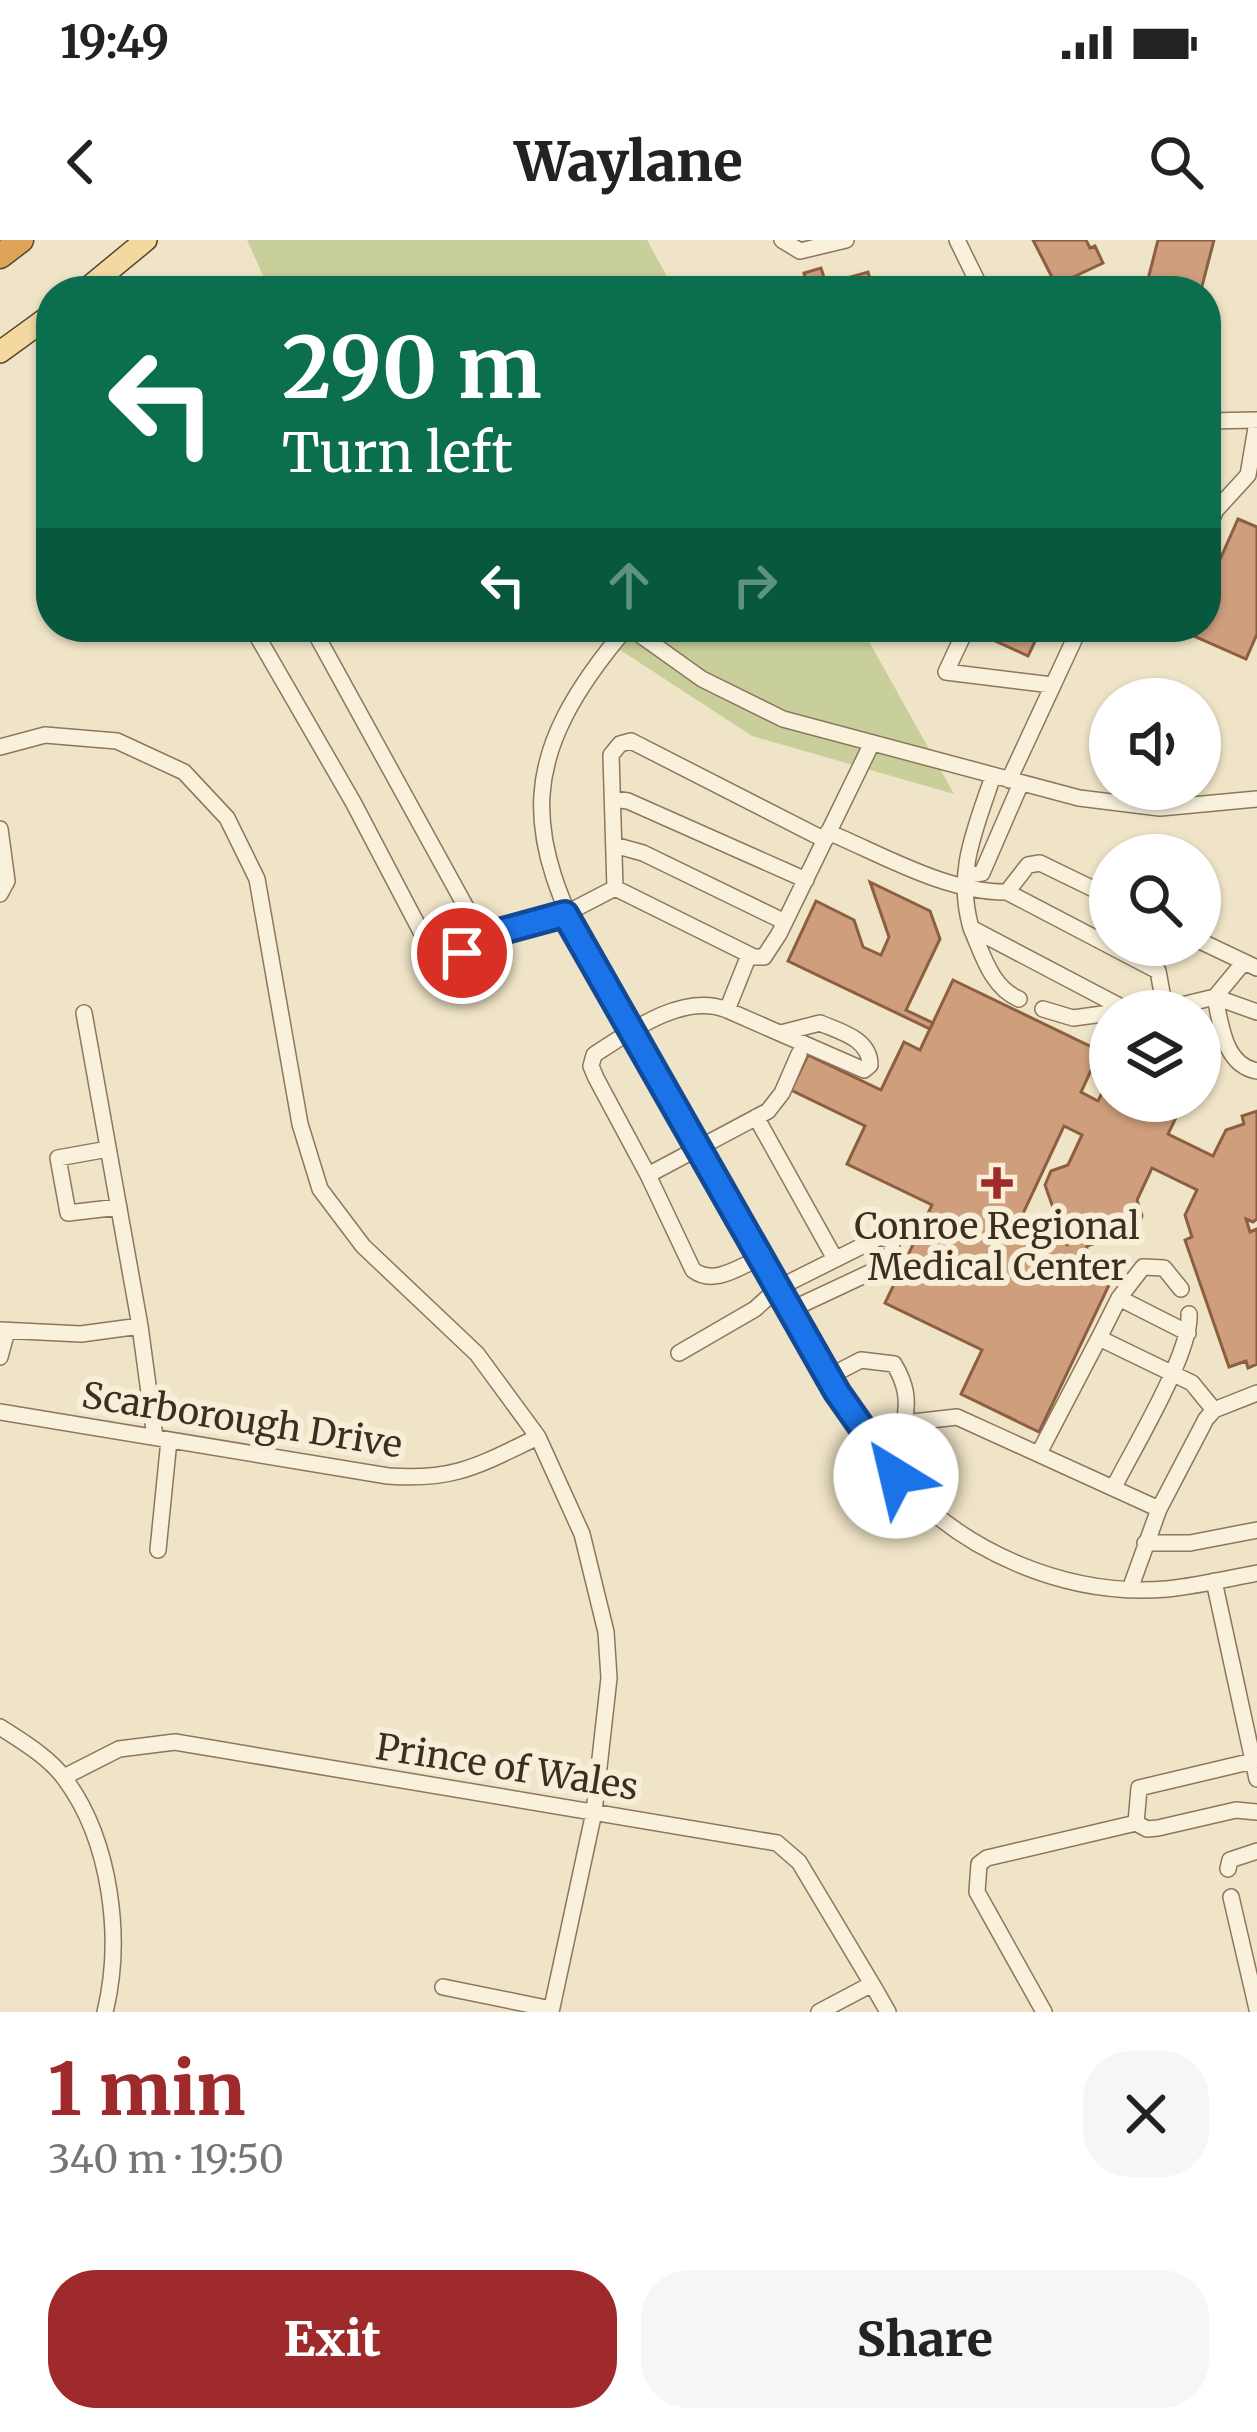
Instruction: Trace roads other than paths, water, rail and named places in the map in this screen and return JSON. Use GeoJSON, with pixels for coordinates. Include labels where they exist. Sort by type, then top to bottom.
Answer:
{"type":"FeatureCollection","features":[{"type":"Feature","properties":{"kind":"highway"},"geometry":{"type":"LineString","coordinates":[[0,256],[21,240]]}},
{"type":"Feature","properties":{"kind":"main road"},"geometry":{"type":"LineString","coordinates":[[102,276],[146,240]]}},
{"type":"Feature","properties":{"kind":"main road"},"geometry":{"type":"LineString","coordinates":[[0,352],[36,326]]}},
{"type":"Feature","properties":{"kind":"street"},"geometry":{"type":"LineString","coordinates":[[782,240],[800,251],[846,240]]}},
{"type":"Feature","properties":{"kind":"street"},"geometry":{"type":"LineString","coordinates":[[957,240],[975,276]]}},
{"type":"Feature","properties":{"kind":"street"},"geometry":{"type":"LineString","coordinates":[[1221,421],[1257,421],[1248,475],[1221,504]]}},
{"type":"Feature","properties":{"kind":"street"},"geometry":{"type":"LineString","coordinates":[[261,642],[353,802],[439,967],[484,940],[543,917],[565,914],[615,888]]}},
{"type":"Feature","properties":{"kind":"street"},"geometry":{"type":"LineString","coordinates":[[320,642],[484,940]]}},
{"type":"Feature","properties":{"kind":"street"},"geometry":{"type":"LineString","coordinates":[[616,642],[572,700],[544,768],[542,838],[565,914],[828,1377],[873,1443],[923,1504],[989,1550],[1051,1575],[1090,1585],[1167,1589],[1257,1573]]}},
{"type":"Feature","properties":{"kind":"street"},"geometry":{"type":"LineString","coordinates":[[649,642],[702,679],[783,719],[1008,780],[1079,798],[1142,807],[1202,807],[1257,800]]}},
{"type":"Feature","properties":{"kind":"street"},"geometry":{"type":"LineString","coordinates":[[960,642],[946,672],[1052,685]]}},
{"type":"Feature","properties":{"kind":"street"},"geometry":{"type":"LineString","coordinates":[[1019,999],[1006,993],[993,977],[971,928],[963,899],[964,860],[1008,780],[1073,642]]}},
{"type":"Feature","properties":{"kind":"street"},"geometry":{"type":"LineString","coordinates":[[0,747],[45,735],[117,741],[184,772],[227,818],[257,879],[300,1124],[320,1189],[363,1246],[477,1354],[538,1437],[582,1534],[606,1632],[609,1678],[594,1812],[551,2011],[443,1987]]}},
{"type":"Feature","properties":{"kind":"street"},"geometry":{"type":"LineString","coordinates":[[615,888],[611,754],[620,744],[632,741],[826,836],[933,877],[967,880],[1007,892],[1158,971],[1162,990]]}},
{"type":"Feature","properties":{"kind":"street"},"geometry":{"type":"LineString","coordinates":[[615,888],[749,955],[764,957],[872,743]]}},
{"type":"Feature","properties":{"kind":"street"},"geometry":{"type":"LineString","coordinates":[[967,880],[982,873],[1008,780]]}},
{"type":"Feature","properties":{"kind":"street"},"geometry":{"type":"LineString","coordinates":[[613,799],[628,801],[806,880]]}},
{"type":"Feature","properties":{"kind":"street"},"geometry":{"type":"LineString","coordinates":[[0,829],[7,880],[0,894]]}},
{"type":"Feature","properties":{"kind":"street"},"geometry":{"type":"LineString","coordinates":[[614,844],[643,853],[785,922]]}},
{"type":"Feature","properties":{"kind":"street"},"geometry":{"type":"LineString","coordinates":[[1007,892],[1028,865],[1040,863],[1089,887]]}},
{"type":"Feature","properties":{"kind":"street"},"geometry":{"type":"LineString","coordinates":[[971,928],[1089,995]]}},
{"type":"Feature","properties":{"kind":"street"},"geometry":{"type":"LineString","coordinates":[[1221,951],[1250,965],[1221,992]]}},
{"type":"Feature","properties":{"kind":"street"},"geometry":{"type":"LineString","coordinates":[[728,1010],[749,955]]}},
{"type":"Feature","properties":{"kind":"street"},"geometry":{"type":"LineString","coordinates":[[1221,999],[1257,1012]]}},
{"type":"Feature","properties":{"kind":"street"},"geometry":{"type":"LineString","coordinates":[[760,1258],[716,1277],[702,1277],[693,1270],[591,1066],[593,1055],[630,1032],[679,1010],[716,1005],[781,1034],[864,1070],[870,1065],[870,1054],[861,1042],[820,1023],[781,1034]]}},
{"type":"Feature","properties":{"kind":"street"},"geometry":{"type":"LineString","coordinates":[[1043,1009],[1073,1018],[1089,1016]]}},
{"type":"Feature","properties":{"kind":"street"},"geometry":{"type":"LineString","coordinates":[[84,1013],[162,1438],[158,1550]]}},
{"type":"Feature","properties":{"kind":"street"},"geometry":{"type":"LineString","coordinates":[[1221,1028],[1233,1058],[1243,1068],[1257,1071]]}},
{"type":"Feature","properties":{"kind":"street"},"geometry":{"type":"LineString","coordinates":[[648,1175],[768,1111],[782,1093],[799,1054]]}},
{"type":"Feature","properties":{"kind":"street"},"geometry":{"type":"LineString","coordinates":[[756,1117],[833,1257]]}},
{"type":"Feature","properties":{"kind":"street"},"geometry":{"type":"LineString","coordinates":[[108,1149],[58,1158],[68,1214],[119,1207]]}},
{"type":"Feature","properties":{"kind":"street"},"geometry":{"type":"LineString","coordinates":[[679,1353],[833,1257],[880,1237],[890,1240],[894,1255],[884,1266],[790,1310]]}},
{"type":"Feature","properties":{"kind":"street"},"geometry":{"type":"LineString","coordinates":[[1039,1453],[1133,1276],[1152,1265],[1164,1268],[1181,1289]]}},
{"type":"Feature","properties":{"kind":"street"},"geometry":{"type":"LineString","coordinates":[[1119,1298],[1188,1333]]}},
{"type":"Feature","properties":{"kind":"street"},"geometry":{"type":"LineString","coordinates":[[1114,1487],[1172,1372],[1188,1333],[1189,1314]]}},
{"type":"Feature","properties":{"kind":"street"},"geometry":{"type":"LineString","coordinates":[[0,1357],[4,1330],[82,1334],[140,1326]]}},
{"type":"Feature","properties":{"kind":"street"},"geometry":{"type":"LineString","coordinates":[[1099,1338],[1172,1372],[1204,1394],[1214,1410]]}},
{"type":"Feature","properties":{"kind":"street"},"geometry":{"type":"LineString","coordinates":[[828,1377],[861,1360],[894,1364],[904,1381],[908,1404],[904,1423]]}},
{"type":"Feature","properties":{"kind":"street"},"geometry":{"type":"LineString","coordinates":[[1130,1589],[1160,1509],[1214,1410],[1257,1394]]}},
{"type":"Feature","properties":{"kind":"street","name":"Scarborough Drive"},"geometry":{"type":"LineString","coordinates":[[0,1412],[428,1479],[463,1473],[538,1437]]}},
{"type":"Feature","properties":{"kind":"street"},"geometry":{"type":"LineString","coordinates":[[873,1443],[904,1423],[957,1417],[1160,1509]]}},
{"type":"Feature","properties":{"kind":"street"},"geometry":{"type":"LineString","coordinates":[[1145,1543],[1190,1543],[1257,1530]]}},
{"type":"Feature","properties":{"kind":"street"},"geometry":{"type":"LineString","coordinates":[[1136,1823],[1139,1788],[1256,1766],[1214,1581]]}},
{"type":"Feature","properties":{"kind":"street"},"geometry":{"type":"LineString","coordinates":[[0,1727],[36,1750],[64,1777],[91,1829],[108,1892],[113,1970],[105,2012]]}},
{"type":"Feature","properties":{"kind":"street","name":"Prince of Wales"},"geometry":{"type":"LineString","coordinates":[[64,1777],[119,1749],[175,1742],[777,1843],[799,1862],[889,2012]]}},
{"type":"Feature","properties":{"kind":"street"},"geometry":{"type":"LineString","coordinates":[[1045,2012],[977,1892],[980,1864],[987,1858],[1136,1823],[1158,1828],[1236,1810],[1257,1812]]}},
{"type":"Feature","properties":{"kind":"street"},"geometry":{"type":"LineString","coordinates":[[1228,1869],[1230,1860],[1257,1851]]}},
{"type":"Feature","properties":{"kind":"street"},"geometry":{"type":"LineString","coordinates":[[1231,1897],[1257,2009]]}},
{"type":"Feature","properties":{"kind":"street"},"geometry":{"type":"LineString","coordinates":[[819,2012],[872,1984]]}},
{"type":"Feature","properties":{"kind":"place","name":"Conroe Regional Medical Center"},"geometry":{"type":"Point","coordinates":[997,1183]}}]}
